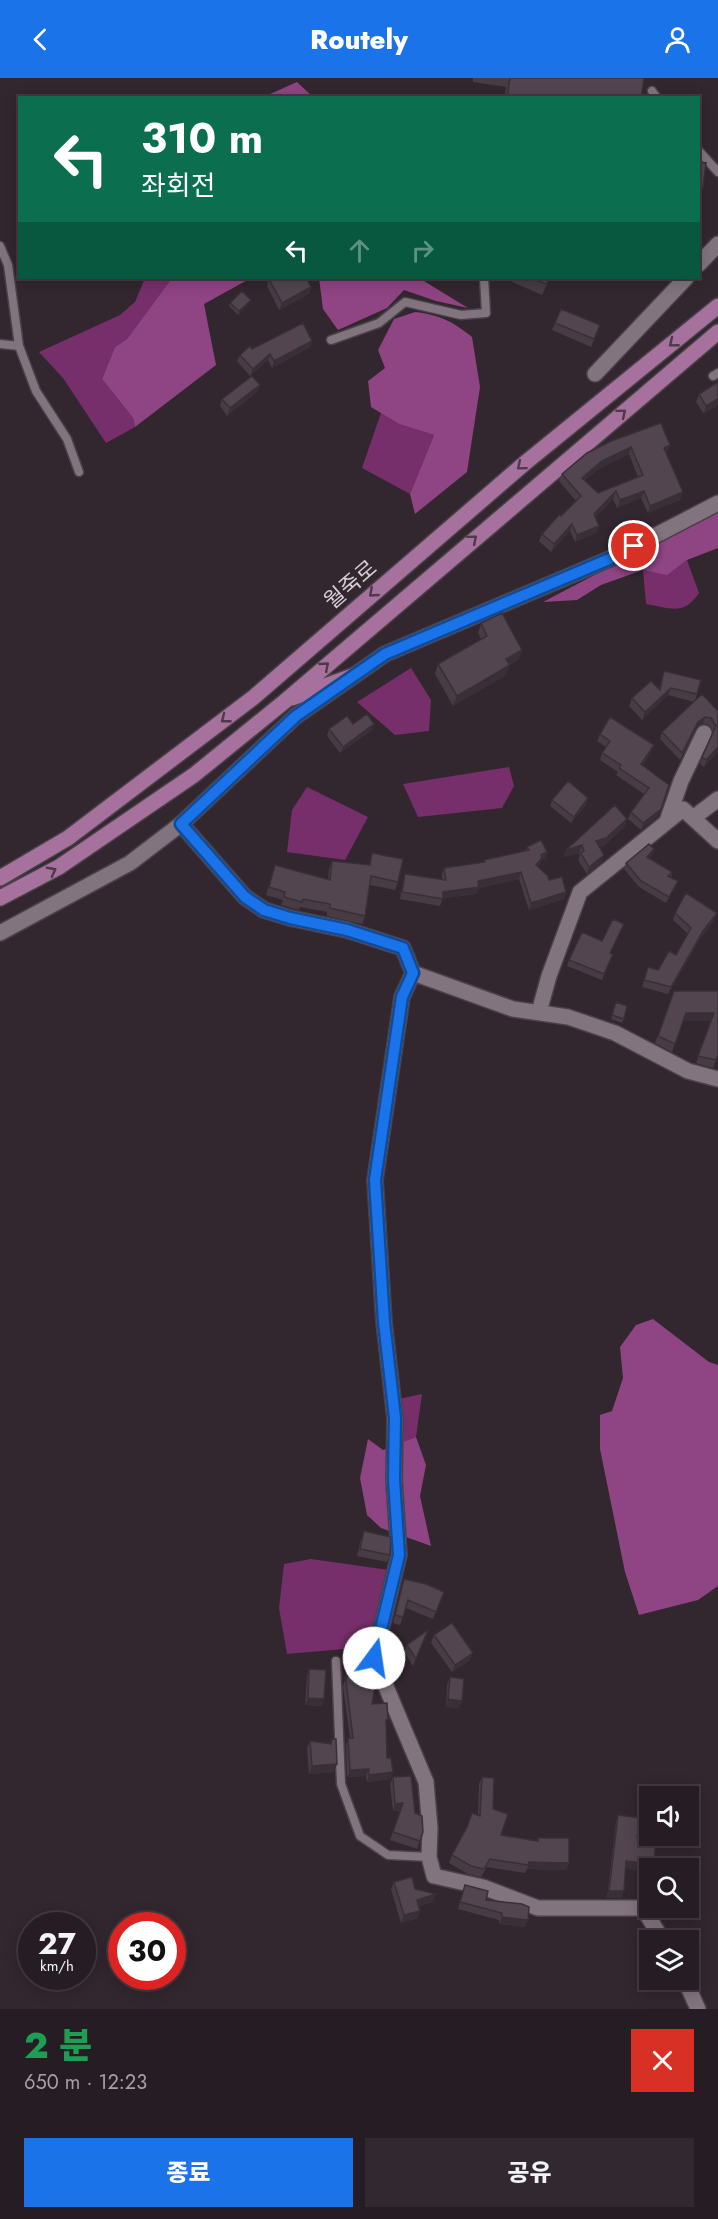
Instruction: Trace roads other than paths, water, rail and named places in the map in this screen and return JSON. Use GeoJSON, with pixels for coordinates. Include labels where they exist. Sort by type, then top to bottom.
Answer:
{"type":"FeatureCollection","features":[{"type":"Feature","properties":{"kind":"main road","name":"월죽로"},"geometry":{"type":"LineString","coordinates":[[0,878],[68,838],[254,697],[525,463],[718,306]]}},
{"type":"Feature","properties":{"kind":"main road","name":"월죽로"},"geometry":{"type":"LineString","coordinates":[[0,898],[59,867],[194,775],[284,702],[718,332]]}},
{"type":"Feature","properties":{"kind":"main road"},"geometry":{"type":"LineString","coordinates":[[284,702],[355,675]]}},
{"type":"Feature","properties":{"kind":"main road"},"geometry":{"type":"LineString","coordinates":[[0,865],[68,838]]}},
{"type":"Feature","properties":{"kind":"street"},"geometry":{"type":"LineString","coordinates":[[700,263],[718,244]]}},
{"type":"Feature","properties":{"kind":"street"},"geometry":{"type":"LineString","coordinates":[[595,374],[685,279]]}},
{"type":"Feature","properties":{"kind":"street"},"geometry":{"type":"LineString","coordinates":[[0,933],[130,862],[181,824],[296,716],[385,654],[614,557],[718,503]]}},
{"type":"Feature","properties":{"kind":"street"},"geometry":{"type":"LineString","coordinates":[[666,824],[681,782],[704,733]]}},
{"type":"Feature","properties":{"kind":"street"},"geometry":{"type":"LineString","coordinates":[[693,818],[718,799]]}},
{"type":"Feature","properties":{"kind":"street"},"geometry":{"type":"LineString","coordinates":[[539,1012],[549,976],[580,892],[683,809],[718,841]]}},
{"type":"Feature","properties":{"kind":"street"},"geometry":{"type":"LineString","coordinates":[[181,824],[245,897],[264,910],[347,930],[403,948],[413,973],[402,997],[375,1180],[384,1322],[395,1418],[394,1480],[399,1555],[374,1658],[426,1782],[430,1828],[429,1857],[434,1876],[483,1887],[538,1908],[643,1908],[656,1930]]}},
{"type":"Feature","properties":{"kind":"street"},"geometry":{"type":"LineString","coordinates":[[413,973],[513,1008],[568,1017],[615,1033],[688,1071],[718,1079]]}},
{"type":"Feature","properties":{"kind":"street"},"geometry":{"type":"LineString","coordinates":[[689,1990],[698,2009]]}},
{"type":"Feature","properties":{"kind":"lane"},"geometry":{"type":"LineString","coordinates":[[700,152],[718,172]]}},
{"type":"Feature","properties":{"kind":"lane"},"geometry":{"type":"LineString","coordinates":[[0,246],[8,265],[19,346],[36,391],[67,439],[79,472]]}},
{"type":"Feature","properties":{"kind":"lane"},"geometry":{"type":"LineString","coordinates":[[331,340],[379,323],[405,302],[461,315],[486,313],[484,279]]}},
{"type":"Feature","properties":{"kind":"lane"},"geometry":{"type":"LineString","coordinates":[[0,344],[19,346]]}},
{"type":"Feature","properties":{"kind":"lane"},"geometry":{"type":"LineString","coordinates":[[336,1661],[341,1784],[360,1836],[388,1855],[429,1857]]}}]}
